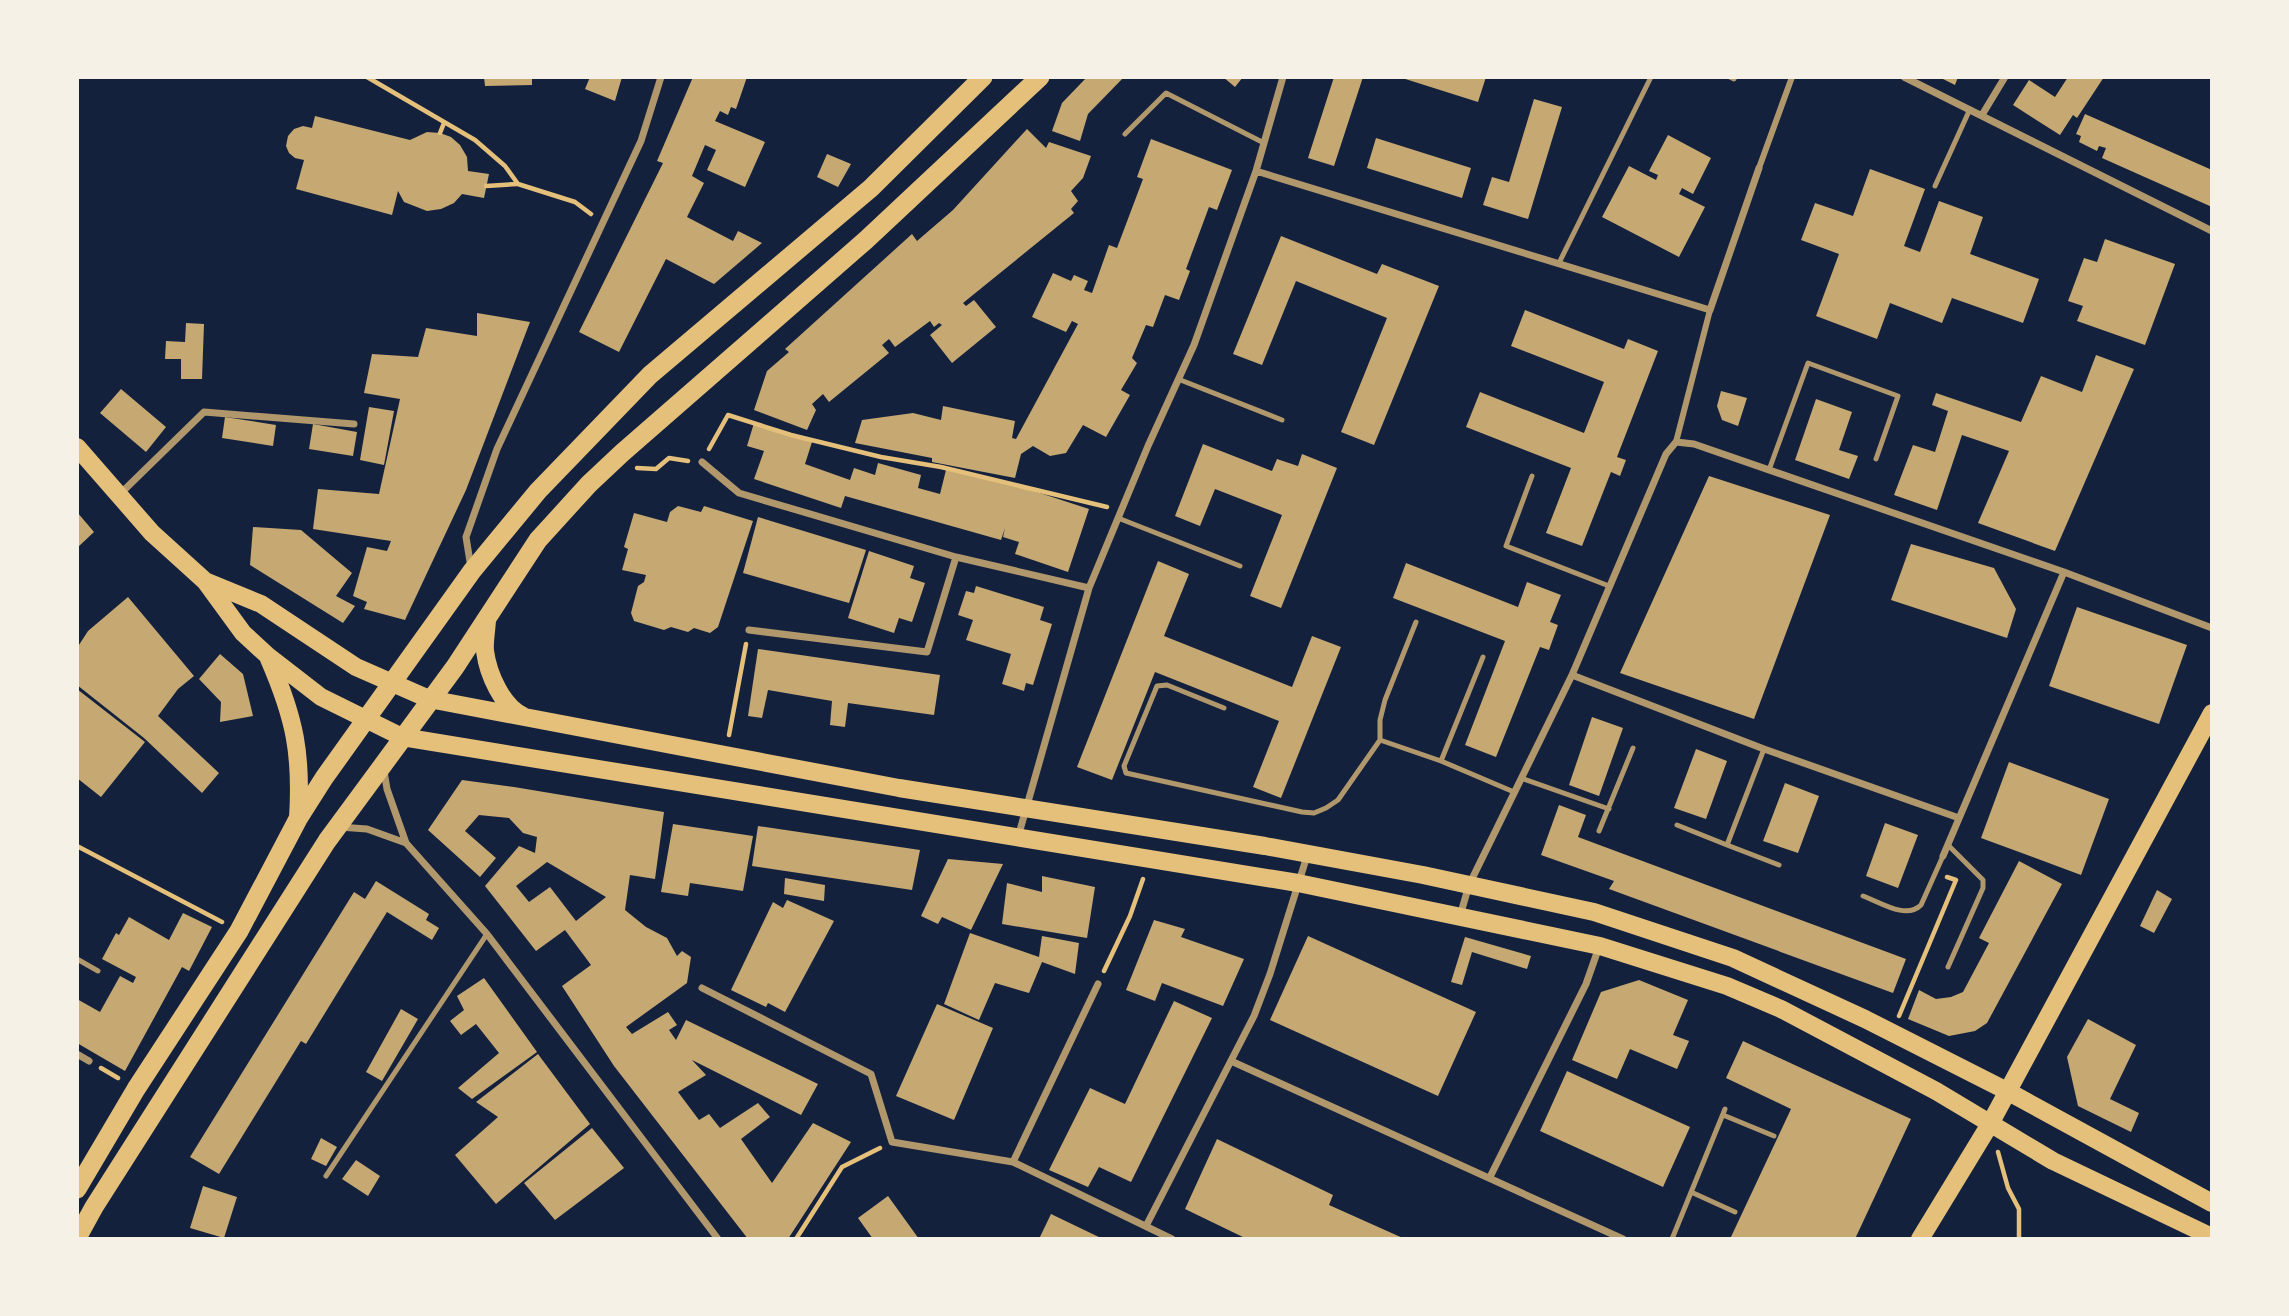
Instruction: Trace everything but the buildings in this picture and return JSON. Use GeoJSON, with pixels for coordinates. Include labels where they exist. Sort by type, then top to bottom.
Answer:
{"type":"FeatureCollection","features":[{"type":"Feature","properties":{"kind":"highway"},"geometry":{"type":"LineString","coordinates":[[77,1189],[136,1089],[239,931],[298,819],[363,720],[471,571],[538,491],[650,375],[871,188],[983,77]]}},
{"type":"Feature","properties":{"kind":"highway"},"geometry":{"type":"LineString","coordinates":[[77,1238],[184,1065],[338,827],[462,655],[538,540],[589,484],[660,418],[866,240],[1040,77]]}},
{"type":"Feature","properties":{"kind":"main road"},"geometry":{"type":"LineString","coordinates":[[77,447],[152,533],[205,581],[243,633],[268,656],[321,697],[402,737],[1298,883],[1600,946],[1727,986],[1781,1009],[1936,1091],[2068,1168],[2212,1237]]}},
{"type":"Feature","properties":{"kind":"main road"},"geometry":{"type":"LineString","coordinates":[[205,581],[261,604],[328,651],[356,667],[429,699],[899,788],[1130,823],[1307,854],[1594,912],[1733,958],[2007,1091],[2212,1203]]}},
{"type":"Feature","properties":{"kind":"main road"},"geometry":{"type":"LineString","coordinates":[[487,618],[485,650],[493,679],[514,712],[527,718]]}},
{"type":"Feature","properties":{"kind":"main road"},"geometry":{"type":"LineString","coordinates":[[268,656],[296,733],[299,771],[298,819]]}},
{"type":"Feature","properties":{"kind":"main road"},"geometry":{"type":"LineString","coordinates":[[1920,1239],[1990,1124],[2212,713]]}},
{"type":"Feature","properties":{"kind":"street"},"geometry":{"type":"LineString","coordinates":[[471,571],[466,537],[497,449],[641,141],[661,77]]}},
{"type":"Feature","properties":{"kind":"street"},"geometry":{"type":"LineString","coordinates":[[1018,838],[1089,588],[1194,345],[1256,171],[1283,77]]}},
{"type":"Feature","properties":{"kind":"street"},"geometry":{"type":"LineString","coordinates":[[1460,916],[1469,885],[1572,675],[1665,454],[1676,442],[1710,310],[1792,77]]}},
{"type":"Feature","properties":{"kind":"street"},"geometry":{"type":"LineString","coordinates":[[1904,77],[2212,231]]}},
{"type":"Feature","properties":{"kind":"street"},"geometry":{"type":"LineString","coordinates":[[1982,115],[2005,77]]}},
{"type":"Feature","properties":{"kind":"street"},"geometry":{"type":"LineString","coordinates":[[1256,171],[1710,310]]}},
{"type":"Feature","properties":{"kind":"street"},"geometry":{"type":"LineString","coordinates":[[118,496],[204,412],[354,424]]}},
{"type":"Feature","properties":{"kind":"street"},"geometry":{"type":"LineString","coordinates":[[1676,442],[1694,444],[2064,572],[2212,628]]}},
{"type":"Feature","properties":{"kind":"street"},"geometry":{"type":"LineString","coordinates":[[702,462],[739,493],[956,557],[1089,588]]}},
{"type":"Feature","properties":{"kind":"street"},"geometry":{"type":"LineString","coordinates":[[749,629],[927,652],[956,557]]}},
{"type":"Feature","properties":{"kind":"street"},"geometry":{"type":"LineString","coordinates":[[1943,856],[2064,572]]}},
{"type":"Feature","properties":{"kind":"street"},"geometry":{"type":"LineString","coordinates":[[1572,675],[1764,750],[1959,818]]}},
{"type":"Feature","properties":{"kind":"street"},"geometry":{"type":"LineString","coordinates":[[383,765],[387,789],[406,843],[487,934],[718,1239]]}},
{"type":"Feature","properties":{"kind":"street"},"geometry":{"type":"LineString","coordinates":[[338,827],[367,829],[406,843]]}},
{"type":"Feature","properties":{"kind":"street"},"geometry":{"type":"LineString","coordinates":[[1146,1227],[1254,1016],[1270,975],[1307,854]]}},
{"type":"Feature","properties":{"kind":"street"},"geometry":{"type":"LineString","coordinates":[[1490,1177],[1586,984],[1600,946]]}},
{"type":"Feature","properties":{"kind":"street"},"geometry":{"type":"LineString","coordinates":[[1013,1162],[1098,984]]}},
{"type":"Feature","properties":{"kind":"street"},"geometry":{"type":"LineString","coordinates":[[702,988],[871,1074],[892,1142],[1013,1162],[1172,1239]]}},
{"type":"Feature","properties":{"kind":"street"},"geometry":{"type":"LineString","coordinates":[[77,1054],[89,1061]]}},
{"type":"Feature","properties":{"kind":"street"},"geometry":{"type":"LineString","coordinates":[[1231,1061],[1623,1239]]}},
{"type":"Feature","properties":{"kind":"lane"},"geometry":{"type":"LineString","coordinates":[[1559,263],[1651,77]]}},
{"type":"Feature","properties":{"kind":"lane"},"geometry":{"type":"LineString","coordinates":[[1125,134],[1166,93],[1264,143]]}},
{"type":"Feature","properties":{"kind":"lane"},"geometry":{"type":"LineString","coordinates":[[1935,186],[1969,110]]}},
{"type":"Feature","properties":{"kind":"lane"},"geometry":{"type":"LineString","coordinates":[[1769,470],[1808,363],[1898,396],[1875,459]]}},
{"type":"Feature","properties":{"kind":"lane"},"geometry":{"type":"LineString","coordinates":[[1178,379],[1282,420]]}},
{"type":"Feature","properties":{"kind":"lane"},"geometry":{"type":"LineString","coordinates":[[1532,476],[1506,546],[1609,586]]}},
{"type":"Feature","properties":{"kind":"lane"},"geometry":{"type":"LineString","coordinates":[[1120,514],[1240,566]]}},
{"type":"Feature","properties":{"kind":"lane"},"geometry":{"type":"LineString","coordinates":[[1224,708],[1167,685],[1157,686],[1124,766],[1126,773],[1314,813],[1326,808],[1338,800],[1380,740],[1380,720],[1385,700],[1416,622]]}},
{"type":"Feature","properties":{"kind":"lane"},"geometry":{"type":"LineString","coordinates":[[1441,761],[1483,657]]}},
{"type":"Feature","properties":{"kind":"lane"},"geometry":{"type":"LineString","coordinates":[[1380,740],[1441,761],[1514,792]]}},
{"type":"Feature","properties":{"kind":"lane"},"geometry":{"type":"LineString","coordinates":[[1600,831],[1633,748]]}},
{"type":"Feature","properties":{"kind":"lane"},"geometry":{"type":"LineString","coordinates":[[1727,845],[1764,750]]}},
{"type":"Feature","properties":{"kind":"lane"},"geometry":{"type":"LineString","coordinates":[[1521,778],[1609,809]]}},
{"type":"Feature","properties":{"kind":"lane"},"geometry":{"type":"LineString","coordinates":[[1677,825],[1779,865]]}},
{"type":"Feature","properties":{"kind":"lane"},"geometry":{"type":"LineString","coordinates":[[1948,845],[1983,880],[1983,888],[1948,967]]}},
{"type":"Feature","properties":{"kind":"lane"},"geometry":{"type":"LineString","coordinates":[[1863,896],[1906,912],[1914,911],[1920,905],[1943,856]]}},
{"type":"Feature","properties":{"kind":"lane"},"geometry":{"type":"LineString","coordinates":[[326,1176],[487,934]]}},
{"type":"Feature","properties":{"kind":"lane"},"geometry":{"type":"LineString","coordinates":[[77,960],[98,971]]}},
{"type":"Feature","properties":{"kind":"lane"},"geometry":{"type":"LineString","coordinates":[[1672,1239],[1724,1112],[1774,1136]]}},
{"type":"Feature","properties":{"kind":"lane"},"geometry":{"type":"LineString","coordinates":[[1691,1192],[1735,1212]]}},
{"type":"Feature","properties":{"kind":"path"},"geometry":{"type":"LineString","coordinates":[[367,77],[475,139],[505,166],[518,184]]}},
{"type":"Feature","properties":{"kind":"path"},"geometry":{"type":"LineString","coordinates":[[440,133],[444,123]]}},
{"type":"Feature","properties":{"kind":"path"},"geometry":{"type":"LineString","coordinates":[[486,186],[518,184],[575,202],[603,223]]}},
{"type":"Feature","properties":{"kind":"path"},"geometry":{"type":"LineString","coordinates":[[656,469],[669,458],[702,462],[728,415],[791,435],[881,457],[941,467],[1120,514]]}},
{"type":"Feature","properties":{"kind":"path"},"geometry":{"type":"LineString","coordinates":[[724,756],[749,629]]}},
{"type":"Feature","properties":{"kind":"path"},"geometry":{"type":"LineString","coordinates":[[77,846],[239,931]]}},
{"type":"Feature","properties":{"kind":"path"},"geometry":{"type":"LineString","coordinates":[[1098,984],[1130,916],[1150,858]]}},
{"type":"Feature","properties":{"kind":"path"},"geometry":{"type":"LineString","coordinates":[[1892,1033],[1956,880],[1936,872]]}},
{"type":"Feature","properties":{"kind":"path"},"geometry":{"type":"LineString","coordinates":[[89,1061],[136,1089]]}},
{"type":"Feature","properties":{"kind":"path"},"geometry":{"type":"LineString","coordinates":[[1990,1124],[2008,1188],[2019,1209],[2019,1239]]}},
{"type":"Feature","properties":{"kind":"path"},"geometry":{"type":"LineString","coordinates":[[796,1239],[842,1167],[892,1142]]}}]}
